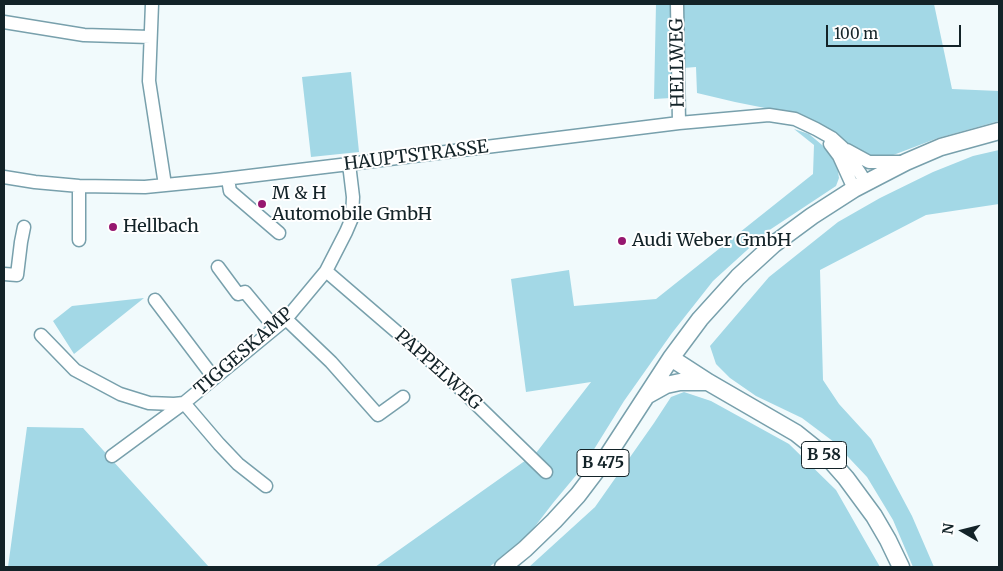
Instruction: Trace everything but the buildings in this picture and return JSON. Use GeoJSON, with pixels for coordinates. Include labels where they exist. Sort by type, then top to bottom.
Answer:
{"type":"FeatureCollection","features":[{"type":"Feature","properties":{"kind":"main road"},"geometry":{"type":"LineString","coordinates":[[671,358],[700,320],[738,277],[774,244],[812,216],[860,186],[906,162],[941,147],[999,131]]}},
{"type":"Feature","properties":{"kind":"main road","name":"B 58"},"geometry":{"type":"LineString","coordinates":[[671,358],[796,434],[831,461],[865,503],[888,540],[901,567]]}},
{"type":"Feature","properties":{"kind":"main road","name":"B 475"},"geometry":{"type":"LineString","coordinates":[[504,567],[525,550],[578,495],[606,458],[671,358]]}},
{"type":"Feature","properties":{"kind":"main road"},"geometry":{"type":"LineString","coordinates":[[644,398],[666,385],[680,382],[708,382]]}},
{"type":"Feature","properties":{"kind":"street"},"geometry":{"type":"LineString","coordinates":[[152,4],[149,81],[165,185]]}},
{"type":"Feature","properties":{"kind":"street","name":"HELLWEG"},"geometry":{"type":"LineString","coordinates":[[677,4],[679,123]]}},
{"type":"Feature","properties":{"kind":"street"},"geometry":{"type":"LineString","coordinates":[[4,22],[84,35],[150,37]]}},
{"type":"Feature","properties":{"kind":"street","name":"HAUPTSTRASSE"},"geometry":{"type":"LineString","coordinates":[[4,178],[79,186],[145,187],[228,179],[679,123],[769,115],[795,118],[816,128],[823,134],[860,186]]}},
{"type":"Feature","properties":{"kind":"street","name":"HAUPTSTRASSE"},"geometry":{"type":"LineString","coordinates":[[823,134],[832,138],[843,148],[860,173],[860,186]]}},
{"type":"Feature","properties":{"kind":"street"},"geometry":{"type":"LineString","coordinates":[[843,148],[869,162],[906,162]]}},
{"type":"Feature","properties":{"kind":"street","name":"TIGGESKAMP"},"geometry":{"type":"LineString","coordinates":[[112,456],[184,403],[286,319],[326,271],[352,218],[353,197],[349,164]]}},
{"type":"Feature","properties":{"kind":"street"},"geometry":{"type":"LineString","coordinates":[[228,179],[230,192],[279,233]]}},
{"type":"Feature","properties":{"kind":"street"},"geometry":{"type":"LineString","coordinates":[[79,186],[79,240]]}},
{"type":"Feature","properties":{"kind":"street"},"geometry":{"type":"LineString","coordinates":[[4,274],[17,275],[24,227]]}},
{"type":"Feature","properties":{"kind":"street"},"geometry":{"type":"LineString","coordinates":[[218,267],[238,294],[245,292],[275,328]]}},
{"type":"Feature","properties":{"kind":"street","name":"PAPPELWEG"},"geometry":{"type":"LineString","coordinates":[[326,271],[441,370],[546,472]]}},
{"type":"Feature","properties":{"kind":"street"},"geometry":{"type":"LineString","coordinates":[[154,300],[214,378]]}},
{"type":"Feature","properties":{"kind":"street"},"geometry":{"type":"LineString","coordinates":[[286,319],[331,362],[378,415],[403,397]]}},
{"type":"Feature","properties":{"kind":"street","name":"TIGGESKAMP"},"geometry":{"type":"LineString","coordinates":[[41,335],[76,370],[120,394],[149,403],[184,403]]}},
{"type":"Feature","properties":{"kind":"street"},"geometry":{"type":"LineString","coordinates":[[184,403],[219,444],[266,486]]}},
{"type":"Feature","properties":{"kind":"shaded area"},"geometry":{"type":"Polygon","coordinates":[[[656,4],[934,4],[952,89],[999,91],[999,121],[938,138],[888,157],[870,157],[861,155],[795,114],[697,93],[696,67],[671,69],[671,98],[654,99],[656,4]]]}},
{"type":"Feature","properties":{"kind":"shaded area"},"geometry":{"type":"Polygon","coordinates":[[[351,72],[359,152],[311,157],[302,77],[351,72]]]}},
{"type":"Feature","properties":{"kind":"shaded area"},"geometry":{"type":"Polygon","coordinates":[[[794,129],[809,134],[828,150],[837,165],[839,178],[836,186],[768,231],[713,281],[672,333],[624,401],[583,467],[523,542],[489,567],[375,567],[536,453],[591,382],[526,392],[511,279],[569,270],[574,306],[656,299],[813,174],[814,145],[794,129]]]}},
{"type":"Feature","properties":{"kind":"shaded area"},"geometry":{"type":"Polygon","coordinates":[[[999,150],[999,204],[926,215],[820,270],[823,380],[839,404],[871,439],[912,516],[934,567],[913,567],[893,520],[867,477],[834,442],[802,418],[756,396],[730,378],[716,364],[710,346],[769,277],[838,222],[880,198],[933,172],[973,156],[999,150]]]}},
{"type":"Feature","properties":{"kind":"shaded area"},"geometry":{"type":"Polygon","coordinates":[[[144,298],[74,354],[53,321],[72,306],[144,298]]]}},
{"type":"Feature","properties":{"kind":"shaded area"},"geometry":{"type":"Polygon","coordinates":[[[684,392],[711,401],[789,444],[836,490],[880,567],[529,567],[595,507],[671,397],[684,392]]]}},
{"type":"Feature","properties":{"kind":"shaded area"},"geometry":{"type":"Polygon","coordinates":[[[27,427],[83,428],[209,567],[8,567],[27,427]]]}},
{"type":"Feature","properties":{"kind":"place","name":"M & H Automobile GmbH"},"geometry":{"type":"Point","coordinates":[262,204]}},
{"type":"Feature","properties":{"kind":"place","name":"Hellbach"},"geometry":{"type":"Point","coordinates":[113,227]}},
{"type":"Feature","properties":{"kind":"place","name":"Audi Weber GmbH"},"geometry":{"type":"Point","coordinates":[622,241]}}]}
